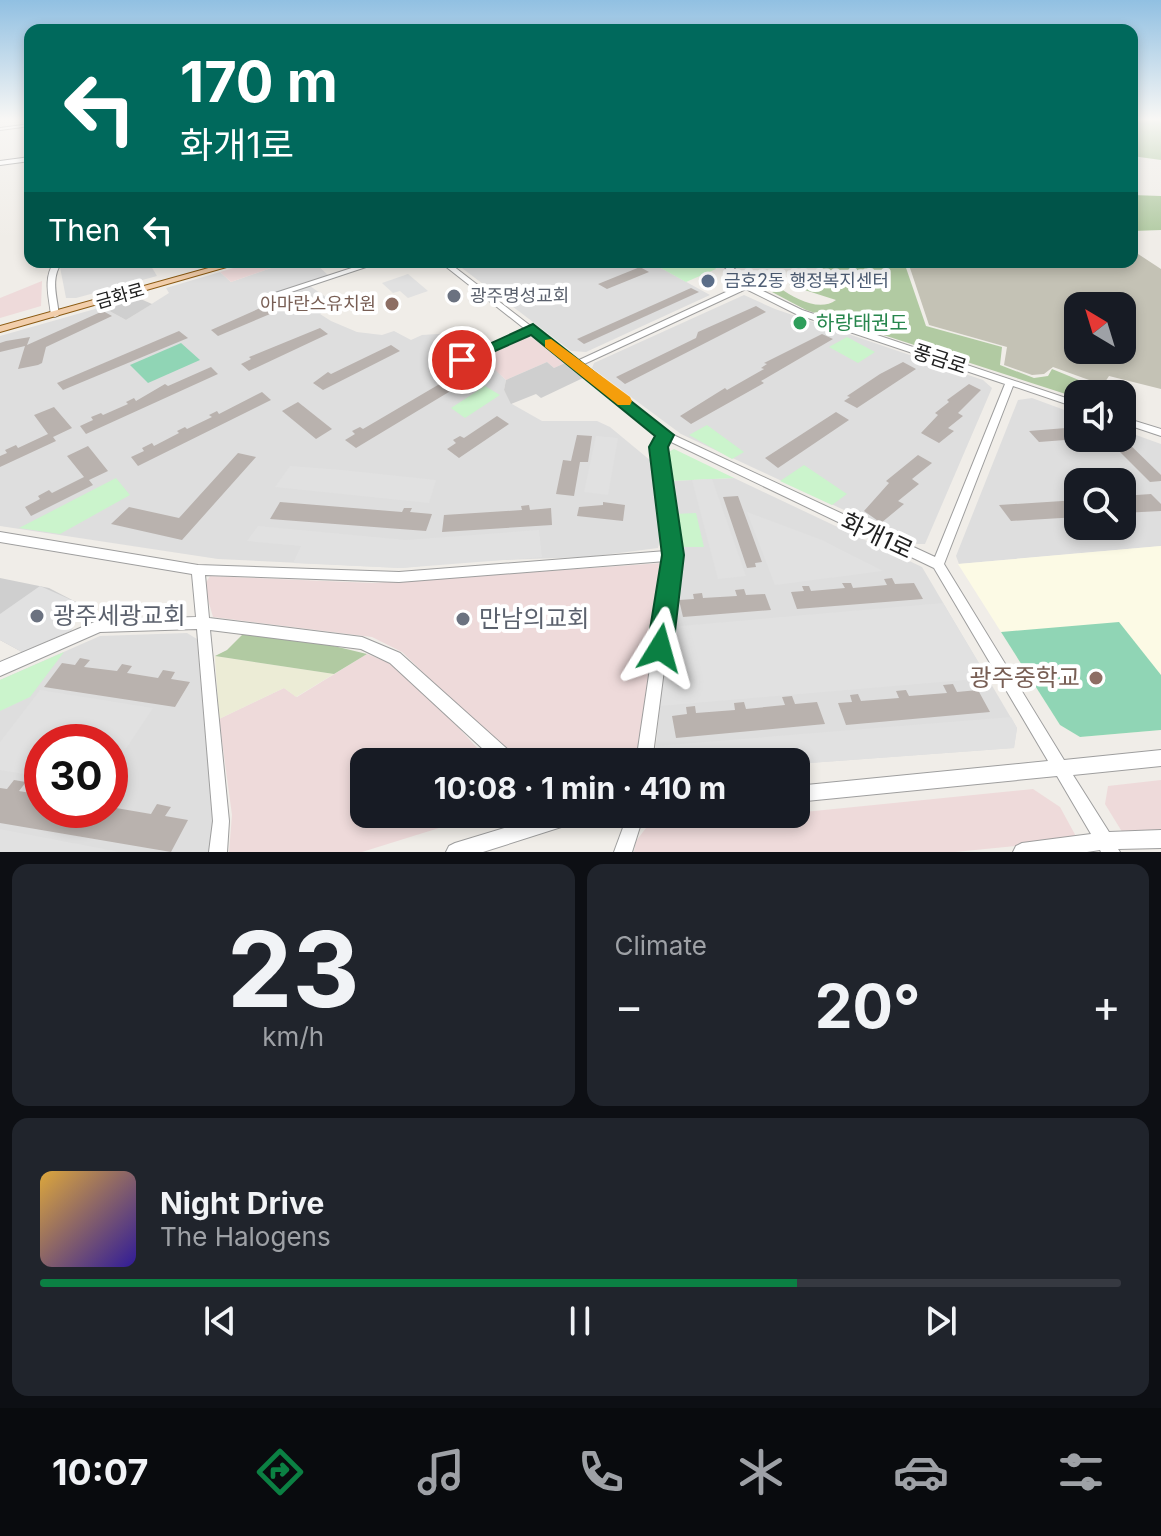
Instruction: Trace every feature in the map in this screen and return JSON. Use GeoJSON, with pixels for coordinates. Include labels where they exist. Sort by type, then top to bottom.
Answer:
{"type":"FeatureCollection","features":[{"type":"Feature","properties":{"kind":"main road","name":"금화로"},"geometry":{"type":"LineString","coordinates":[[55,312],[201,268]]}},
{"type":"Feature","properties":{"kind":"main road","name":"금화로"},"geometry":{"type":"LineString","coordinates":[[0,326],[218,268]]}},
{"type":"Feature","properties":{"kind":"street"},"geometry":{"type":"LineString","coordinates":[[0,163],[24,160]]}},
{"type":"Feature","properties":{"kind":"street"},"geometry":{"type":"LineString","coordinates":[[53,268],[50,278],[55,312]]}},
{"type":"Feature","properties":{"kind":"street"},"geometry":{"type":"LineString","coordinates":[[276,294],[358,268]]}},
{"type":"Feature","properties":{"kind":"street","name":"화개1로"},"geometry":{"type":"LineString","coordinates":[[452,268],[665,435],[938,564],[1108,847]]}},
{"type":"Feature","properties":{"kind":"street","name":"풍금로"},"geometry":{"type":"LineString","coordinates":[[730,268],[746,286],[799,312],[1064,400]]}},
{"type":"Feature","properties":{"kind":"street"},"geometry":{"type":"LineString","coordinates":[[578,364],[746,286]]}},
{"type":"Feature","properties":{"kind":"street"},"geometry":{"type":"LineString","coordinates":[[462,360],[533,329]]}},
{"type":"Feature","properties":{"kind":"street"},"geometry":{"type":"LineString","coordinates":[[938,564],[1010,382]]}},
{"type":"Feature","properties":{"kind":"street"},"geometry":{"type":"LineString","coordinates":[[1136,425],[1161,433]]}},
{"type":"Feature","properties":{"kind":"street"},"geometry":{"type":"LineString","coordinates":[[646,748],[673,555],[659,447],[665,435]]}},
{"type":"Feature","properties":{"kind":"street"},"geometry":{"type":"LineString","coordinates":[[0,537],[198,570],[399,577],[673,555]]}},
{"type":"Feature","properties":{"kind":"street"},"geometry":{"type":"LineString","coordinates":[[198,570],[221,821],[218,852]]}},
{"type":"Feature","properties":{"kind":"street"},"geometry":{"type":"LineString","coordinates":[[0,669],[99,626],[116,623],[203,623],[362,643],[395,658],[494,748]]}},
{"type":"Feature","properties":{"kind":"street"},"geometry":{"type":"LineString","coordinates":[[810,793],[1161,758]]}},
{"type":"Feature","properties":{"kind":"street"},"geometry":{"type":"LineString","coordinates":[[455,852],[532,828]]}},
{"type":"Feature","properties":{"kind":"street"},"geometry":{"type":"LineString","coordinates":[[623,852],[631,828]]}},
{"type":"Feature","properties":{"kind":"street"},"geometry":{"type":"LineString","coordinates":[[1030,852],[1108,847],[1161,839]]}},
{"type":"Feature","properties":{"kind":"shaded area"},"geometry":{"type":"Polygon","coordinates":[[[1138,254],[1161,269],[1161,389],[1136,383],[1136,380],[1109,376],[1106,380],[1089,380],[1053,367],[1044,374],[1032,375],[1004,365],[1007,347],[929,325],[910,268],[1138,268],[1138,254]]]}},
{"type":"Feature","properties":{"kind":"shaded area"},"geometry":{"type":"Polygon","coordinates":[[[60,268],[152,268],[157,276],[76,298],[66,298],[60,268]]]}},
{"type":"Feature","properties":{"kind":"shaded area"},"geometry":{"type":"Polygon","coordinates":[[[234,268],[271,268],[231,282],[220,272],[234,268]]]}},
{"type":"Feature","properties":{"kind":"shaded area"},"geometry":{"type":"Polygon","coordinates":[[[271,268],[320,268],[329,276],[307,284],[336,304],[320,314],[331,321],[357,332],[382,335],[394,331],[411,340],[422,335],[453,333],[506,380],[504,390],[512,404],[542,421],[597,421],[610,427],[651,461],[661,534],[658,548],[588,557],[470,561],[401,568],[218,559],[0,526],[0,336],[102,307],[126,320],[169,293],[166,288],[220,272],[231,282],[271,268]]]}},
{"type":"Feature","properties":{"kind":"shaded area"},"geometry":{"type":"Polygon","coordinates":[[[462,268],[661,268],[710,295],[586,352],[571,351],[462,268]]]}},
{"type":"Feature","properties":{"kind":"shaded area"},"geometry":{"type":"Polygon","coordinates":[[[408,274],[428,291],[408,298],[400,291],[393,293],[382,283],[408,274]]]}},
{"type":"Feature","properties":{"kind":"shaded area"},"geometry":{"type":"Polygon","coordinates":[[[42,281],[41,306],[0,318],[0,298],[42,281]]]}},
{"type":"Feature","properties":{"kind":"shaded area"},"geometry":{"type":"Polygon","coordinates":[[[744,295],[775,309],[983,380],[992,388],[925,544],[917,544],[681,434],[592,368],[594,363],[744,295]]]}},
{"type":"Feature","properties":{"kind":"shaded area"},"geometry":{"type":"Polygon","coordinates":[[[136,297],[152,304],[126,320],[102,307],[136,297]]]}},
{"type":"Feature","properties":{"kind":"shaded area"},"geometry":{"type":"Polygon","coordinates":[[[530,336],[565,363],[554,368],[547,362],[506,380],[480,356],[530,336]]]}},
{"type":"Feature","properties":{"kind":"shaded area"},"geometry":{"type":"Polygon","coordinates":[[[547,362],[554,368],[565,363],[583,378],[541,398],[536,394],[511,404],[504,390],[506,380],[547,362]]]}},
{"type":"Feature","properties":{"kind":"shaded area"},"geometry":{"type":"Polygon","coordinates":[[[1032,398],[1064,410],[1064,452],[1136,452],[1136,435],[1161,444],[1161,546],[959,564],[956,556],[1018,400],[1032,398]]]}},
{"type":"Feature","properties":{"kind":"shaded area"},"geometry":{"type":"Polygon","coordinates":[[[596,436],[618,438],[608,495],[584,492],[596,436]]]}},
{"type":"Feature","properties":{"kind":"shaded area"},"geometry":{"type":"Polygon","coordinates":[[[290,466],[436,480],[429,503],[275,487],[290,466]]]}},
{"type":"Feature","properties":{"kind":"shaded area"},"geometry":{"type":"Polygon","coordinates":[[[734,478],[922,567],[1017,728],[1014,748],[810,763],[810,748],[655,748],[677,554],[671,481],[734,478]]]}},
{"type":"Feature","properties":{"kind":"shaded area"},"geometry":{"type":"Polygon","coordinates":[[[712,479],[746,576],[718,579],[692,480],[712,479]]]}},
{"type":"Feature","properties":{"kind":"shaded area"},"geometry":{"type":"Polygon","coordinates":[[[747,512],[822,540],[883,571],[775,585],[747,512]]]}},
{"type":"Feature","properties":{"kind":"shaded area"},"geometry":{"type":"Polygon","coordinates":[[[258,526],[406,540],[539,530],[542,557],[401,568],[293,563],[301,546],[247,541],[258,526]]]}},
{"type":"Feature","properties":{"kind":"shaded area","name":"광주중학교"},"geometry":{"type":"Polygon","coordinates":[[[1161,546],[1161,730],[1080,737],[1060,725],[958,564],[1161,546]]]}},
{"type":"Feature","properties":{"kind":"shaded area"},"geometry":{"type":"Polygon","coordinates":[[[662,563],[666,568],[639,748],[505,748],[402,652],[372,637],[213,617],[204,586],[210,576],[373,583],[662,563]]]}},
{"type":"Feature","properties":{"kind":"shaded area","name":"광주세광교회"},"geometry":{"type":"Polygon","coordinates":[[[0,578],[49,588],[76,602],[72,630],[22,652],[0,640],[0,578]]]}},
{"type":"Feature","properties":{"kind":"shaded area","name":"광주세광교회"},"geometry":{"type":"Polygon","coordinates":[[[40,586],[76,602],[72,630],[22,652],[0,640],[0,614],[40,586]]]}},
{"type":"Feature","properties":{"kind":"shaded area"},"geometry":{"type":"Polygon","coordinates":[[[943,603],[988,678],[660,706],[669,627],[943,603]]]}},
{"type":"Feature","properties":{"kind":"shaded area"},"geometry":{"type":"Polygon","coordinates":[[[187,633],[197,639],[214,836],[209,852],[0,852],[0,680],[100,636],[187,633]]]}},
{"type":"Feature","properties":{"kind":"shaded area"},"geometry":{"type":"Polygon","coordinates":[[[367,654],[392,664],[425,691],[477,748],[350,748],[350,828],[439,828],[362,852],[229,852],[232,815],[219,719],[284,688],[297,697],[367,654]]]}},
{"type":"Feature","properties":{"kind":"shaded area"},"geometry":{"type":"Polygon","coordinates":[[[40,690],[153,708],[128,746],[128,724],[24,724],[24,774],[0,770],[0,742],[40,690]]]}},
{"type":"Feature","properties":{"kind":"shaded area"},"geometry":{"type":"Polygon","coordinates":[[[1011,717],[1017,728],[1014,748],[810,763],[810,748],[656,746],[1011,717]]]}},
{"type":"Feature","properties":{"kind":"shaded area"},"geometry":{"type":"Polygon","coordinates":[[[1161,780],[1161,831],[1124,835],[1105,804],[1108,786],[1161,780]]]}},
{"type":"Feature","properties":{"kind":"shaded area"},"geometry":{"type":"Polygon","coordinates":[[[1033,789],[1060,807],[1078,840],[955,852],[634,852],[636,841],[646,828],[810,828],[810,811],[1033,789]]]}},
{"type":"Feature","properties":{"kind":"shaded area"},"geometry":{"type":"Polygon","coordinates":[[[0,829],[119,852],[0,852],[0,829]]]}},
{"type":"Feature","properties":{"kind":"green space"},"geometry":{"type":"Polygon","coordinates":[[[1138,195],[1161,196],[1161,230],[1138,231],[1138,195]]]}},
{"type":"Feature","properties":{"kind":"green space"},"geometry":{"type":"Polygon","coordinates":[[[661,268],[716,269],[686,282],[661,268]]]}},
{"type":"Feature","properties":{"kind":"green space"},"geometry":{"type":"Polygon","coordinates":[[[824,268],[906,268],[926,326],[1002,347],[1000,365],[1034,378],[1048,376],[1052,369],[1079,380],[1064,380],[1064,393],[806,310],[772,292],[780,288],[808,303],[823,305],[836,300],[789,285],[807,272],[824,268]]]}},
{"type":"Feature","properties":{"kind":"green space"},"geometry":{"type":"Polygon","coordinates":[[[847,337],[875,352],[858,363],[829,347],[847,337]]]}},
{"type":"Feature","properties":{"kind":"green space"},"geometry":{"type":"Polygon","coordinates":[[[181,343],[200,360],[148,383],[130,365],[181,343]]]}},
{"type":"Feature","properties":{"kind":"green space"},"geometry":{"type":"Polygon","coordinates":[[[485,386],[500,395],[465,418],[451,408],[485,386]]]}},
{"type":"Feature","properties":{"kind":"green space"},"geometry":{"type":"Polygon","coordinates":[[[707,425],[744,452],[732,459],[689,435],[707,425]]]}},
{"type":"Feature","properties":{"kind":"green space"},"geometry":{"type":"Polygon","coordinates":[[[674,449],[734,478],[671,481],[665,454],[674,449]]]}},
{"type":"Feature","properties":{"kind":"green space"},"geometry":{"type":"Polygon","coordinates":[[[804,465],[847,494],[832,505],[780,481],[804,465]]]}},
{"type":"Feature","properties":{"kind":"green space"},"geometry":{"type":"Polygon","coordinates":[[[116,478],[130,495],[60,534],[19,528],[116,478]]]}},
{"type":"Feature","properties":{"kind":"green space"},"geometry":{"type":"Polygon","coordinates":[[[696,513],[704,547],[677,547],[674,514],[696,513]]]}},
{"type":"Feature","properties":{"kind":"green space"},"geometry":{"type":"Polygon","coordinates":[[[1119,622],[1161,675],[1161,730],[1080,737],[1060,725],[1001,632],[1119,622]]]}},
{"type":"Feature","properties":{"kind":"green space"},"geometry":{"type":"Polygon","coordinates":[[[243,634],[309,640],[367,654],[334,674],[215,656],[227,650],[243,634]]]}},
{"type":"Feature","properties":{"kind":"green space"},"geometry":{"type":"Polygon","coordinates":[[[64,652],[30,697],[0,711],[0,680],[64,652]]]}},
{"type":"Feature","properties":{"kind":"green space"},"geometry":{"type":"Polygon","coordinates":[[[215,656],[334,674],[296,697],[284,688],[219,719],[215,656]]]}},
{"type":"Feature","properties":{"kind":"building"},"geometry":{"type":"Polygon","coordinates":[[[638,268],[649,272],[607,289],[598,284],[638,268]]]}},
{"type":"Feature","properties":{"kind":"building"},"geometry":{"type":"Polygon","coordinates":[[[691,288],[699,292],[584,344],[577,339],[691,288]]]}},
{"type":"Feature","properties":{"kind":"building"},"geometry":{"type":"Polygon","coordinates":[[[285,297],[294,304],[218,336],[211,330],[285,297]]]}},
{"type":"Feature","properties":{"kind":"building"},"geometry":{"type":"Polygon","coordinates":[[[756,306],[766,312],[625,384],[616,377],[696,338],[698,332],[756,306]]]}},
{"type":"Feature","properties":{"kind":"building"},"geometry":{"type":"Polygon","coordinates":[[[103,311],[112,316],[46,347],[42,363],[38,365],[18,369],[25,346],[0,352],[0,343],[30,337],[27,345],[103,311]]]}},
{"type":"Feature","properties":{"kind":"building"},"geometry":{"type":"Polygon","coordinates":[[[320,328],[328,334],[249,371],[241,364],[251,359],[249,357],[320,328]]]}},
{"type":"Feature","properties":{"kind":"building"},"geometry":{"type":"Polygon","coordinates":[[[179,331],[188,338],[63,390],[57,383],[179,331]]]}},
{"type":"Feature","properties":{"kind":"building"},"geometry":{"type":"Polygon","coordinates":[[[822,334],[833,339],[761,381],[764,383],[691,424],[680,416],[725,388],[727,390],[764,369],[761,368],[767,364],[764,363],[822,334]]]}},
{"type":"Feature","properties":{"kind":"building"},"geometry":{"type":"Polygon","coordinates":[[[391,345],[400,351],[323,390],[313,383],[328,372],[331,374],[391,345]]]}},
{"type":"Feature","properties":{"kind":"building"},"geometry":{"type":"Polygon","coordinates":[[[903,362],[916,369],[857,408],[844,401],[880,374],[903,362]]]}},
{"type":"Feature","properties":{"kind":"building"},"geometry":{"type":"Polygon","coordinates":[[[472,365],[482,372],[356,448],[345,440],[355,434],[352,431],[360,427],[363,429],[472,365]]]}},
{"type":"Feature","properties":{"kind":"building"},"geometry":{"type":"Polygon","coordinates":[[[211,367],[218,374],[86,434],[80,426],[93,420],[91,417],[103,415],[165,384],[168,386],[211,367]]]}},
{"type":"Feature","properties":{"kind":"building"},"geometry":{"type":"Polygon","coordinates":[[[969,384],[981,390],[958,413],[963,416],[948,428],[954,431],[939,443],[921,433],[938,415],[935,413],[949,402],[947,400],[969,384]]]}},
{"type":"Feature","properties":{"kind":"building"},"geometry":{"type":"Polygon","coordinates":[[[262,392],[271,400],[138,466],[131,457],[152,443],[154,446],[185,427],[187,429],[212,417],[209,415],[217,411],[219,414],[262,392]]]}},
{"type":"Feature","properties":{"kind":"building"},"geometry":{"type":"Polygon","coordinates":[[[298,402],[332,429],[316,439],[282,411],[298,402]]]}},
{"type":"Feature","properties":{"kind":"building"},"geometry":{"type":"Polygon","coordinates":[[[54,407],[72,428],[53,437],[56,441],[0,467],[0,456],[7,453],[5,450],[16,445],[18,448],[48,434],[34,415],[54,407]]]}},
{"type":"Feature","properties":{"kind":"building"},"geometry":{"type":"Polygon","coordinates":[[[836,412],[849,420],[778,468],[765,458],[836,412]]]}},
{"type":"Feature","properties":{"kind":"building"},"geometry":{"type":"Polygon","coordinates":[[[497,416],[509,424],[459,458],[447,449],[456,443],[453,440],[460,436],[464,438],[497,416]]]}},
{"type":"Feature","properties":{"kind":"building"},"geometry":{"type":"Polygon","coordinates":[[[1064,428],[1064,440],[1039,442],[1029,431],[1064,428]]]}},
{"type":"Feature","properties":{"kind":"building"},"geometry":{"type":"Polygon","coordinates":[[[577,435],[592,436],[588,462],[580,462],[574,496],[556,494],[563,460],[571,461],[577,435]]]}},
{"type":"Feature","properties":{"kind":"building"},"geometry":{"type":"Polygon","coordinates":[[[88,446],[108,471],[89,480],[93,485],[31,516],[25,507],[40,499],[38,496],[49,490],[52,493],[84,477],[67,456],[88,446]]]}},
{"type":"Feature","properties":{"kind":"building"},"geometry":{"type":"Polygon","coordinates":[[[1136,451],[1161,475],[1161,481],[1150,482],[1120,452],[1136,451]]]}},
{"type":"Feature","properties":{"kind":"building"},"geometry":{"type":"Polygon","coordinates":[[[238,453],[256,457],[182,540],[111,524],[129,507],[179,518],[238,453]]]}},
{"type":"Feature","properties":{"kind":"building"},"geometry":{"type":"Polygon","coordinates":[[[918,455],[932,463],[912,479],[919,484],[898,501],[904,504],[881,523],[864,511],[889,483],[886,481],[918,455]]]}},
{"type":"Feature","properties":{"kind":"building"},"geometry":{"type":"Polygon","coordinates":[[[1151,494],[1161,504],[1161,511],[1136,512],[1136,495],[1151,494]]]}},
{"type":"Feature","properties":{"kind":"building"},"geometry":{"type":"Polygon","coordinates":[[[738,496],[762,562],[755,563],[756,567],[747,568],[723,497],[738,496]]]}},
{"type":"Feature","properties":{"kind":"building"},"geometry":{"type":"Polygon","coordinates":[[[1064,501],[1064,518],[1011,521],[999,505],[1064,501]]]}},
{"type":"Feature","properties":{"kind":"building"},"geometry":{"type":"Polygon","coordinates":[[[280,502],[402,512],[404,508],[412,508],[410,512],[432,514],[426,531],[270,519],[280,502]]]}},
{"type":"Feature","properties":{"kind":"building"},"geometry":{"type":"Polygon","coordinates":[[[603,502],[625,505],[623,521],[577,516],[579,507],[603,505],[603,502]]]}},
{"type":"Feature","properties":{"kind":"building"},"geometry":{"type":"Polygon","coordinates":[[[529,505],[530,510],[551,508],[552,525],[442,532],[444,515],[522,510],[521,506],[529,505]]]}},
{"type":"Feature","properties":{"kind":"building"},"geometry":{"type":"Polygon","coordinates":[[[892,578],[895,584],[914,583],[923,599],[797,609],[791,592],[804,591],[802,586],[809,586],[811,591],[845,588],[842,583],[851,583],[853,588],[887,585],[884,579],[892,578]]]}},
{"type":"Feature","properties":{"kind":"building"},"geometry":{"type":"Polygon","coordinates":[[[744,589],[746,595],[765,594],[771,610],[683,617],[679,600],[694,599],[693,594],[702,593],[703,598],[737,596],[735,590],[744,589]]]}},
{"type":"Feature","properties":{"kind":"building"},"geometry":{"type":"Polygon","coordinates":[[[80,658],[90,660],[84,667],[117,671],[122,664],[132,666],[127,673],[158,678],[163,670],[175,672],[171,679],[190,682],[175,707],[44,687],[62,663],[75,665],[80,658]]]}},
{"type":"Feature","properties":{"kind":"building"},"geometry":{"type":"Polygon","coordinates":[[[953,684],[957,692],[978,690],[990,712],[846,725],[838,703],[852,702],[850,695],[858,694],[861,701],[899,698],[896,691],[906,690],[909,696],[947,693],[943,685],[953,684]]]}},
{"type":"Feature","properties":{"kind":"building"},"geometry":{"type":"Polygon","coordinates":[[[792,696],[795,704],[817,702],[825,724],[676,738],[672,716],[687,714],[686,707],[695,706],[696,713],[735,710],[734,703],[744,702],[746,709],[785,705],[782,697],[792,696]]]}},
{"type":"Feature","properties":{"kind":"building"},"geometry":{"type":"Polygon","coordinates":[[[14,780],[24,782],[19,791],[24,792],[24,827],[0,823],[0,788],[7,789],[14,780]]]}},
{"type":"Feature","properties":{"kind":"building"},"geometry":{"type":"Polygon","coordinates":[[[157,804],[171,807],[165,816],[188,820],[171,852],[29,828],[128,828],[128,810],[151,814],[157,804]]]}},
{"type":"Feature","properties":{"kind":"slow traffic"},"geometry":{"type":"LineString","coordinates":[[551,344],[624,401]]}},
{"type":"Feature","properties":{"kind":"place","name":"금호2동 행정복지센터"},"geometry":{"type":"Point","coordinates":[708,281]}},
{"type":"Feature","properties":{"kind":"place","name":"광주명성교회"},"geometry":{"type":"Point","coordinates":[454,296]}},
{"type":"Feature","properties":{"kind":"place","name":"아마란스유치원"},"geometry":{"type":"Point","coordinates":[392,304]}},
{"type":"Feature","properties":{"kind":"place","name":"하랑태권도"},"geometry":{"type":"Point","coordinates":[800,323]}},
{"type":"Feature","properties":{"kind":"place","name":"광주세광교회"},"geometry":{"type":"Point","coordinates":[37,616]}},
{"type":"Feature","properties":{"kind":"place","name":"만남의교회"},"geometry":{"type":"Point","coordinates":[463,619]}},
{"type":"Feature","properties":{"kind":"place","name":"광주중학교"},"geometry":{"type":"Point","coordinates":[1096,678]}},
{"type":"Feature","properties":{"kind":"route"},"geometry":{"type":"LineString","coordinates":[[462,360],[533,329],[665,435],[659,447],[673,555],[660,648]]}}]}
